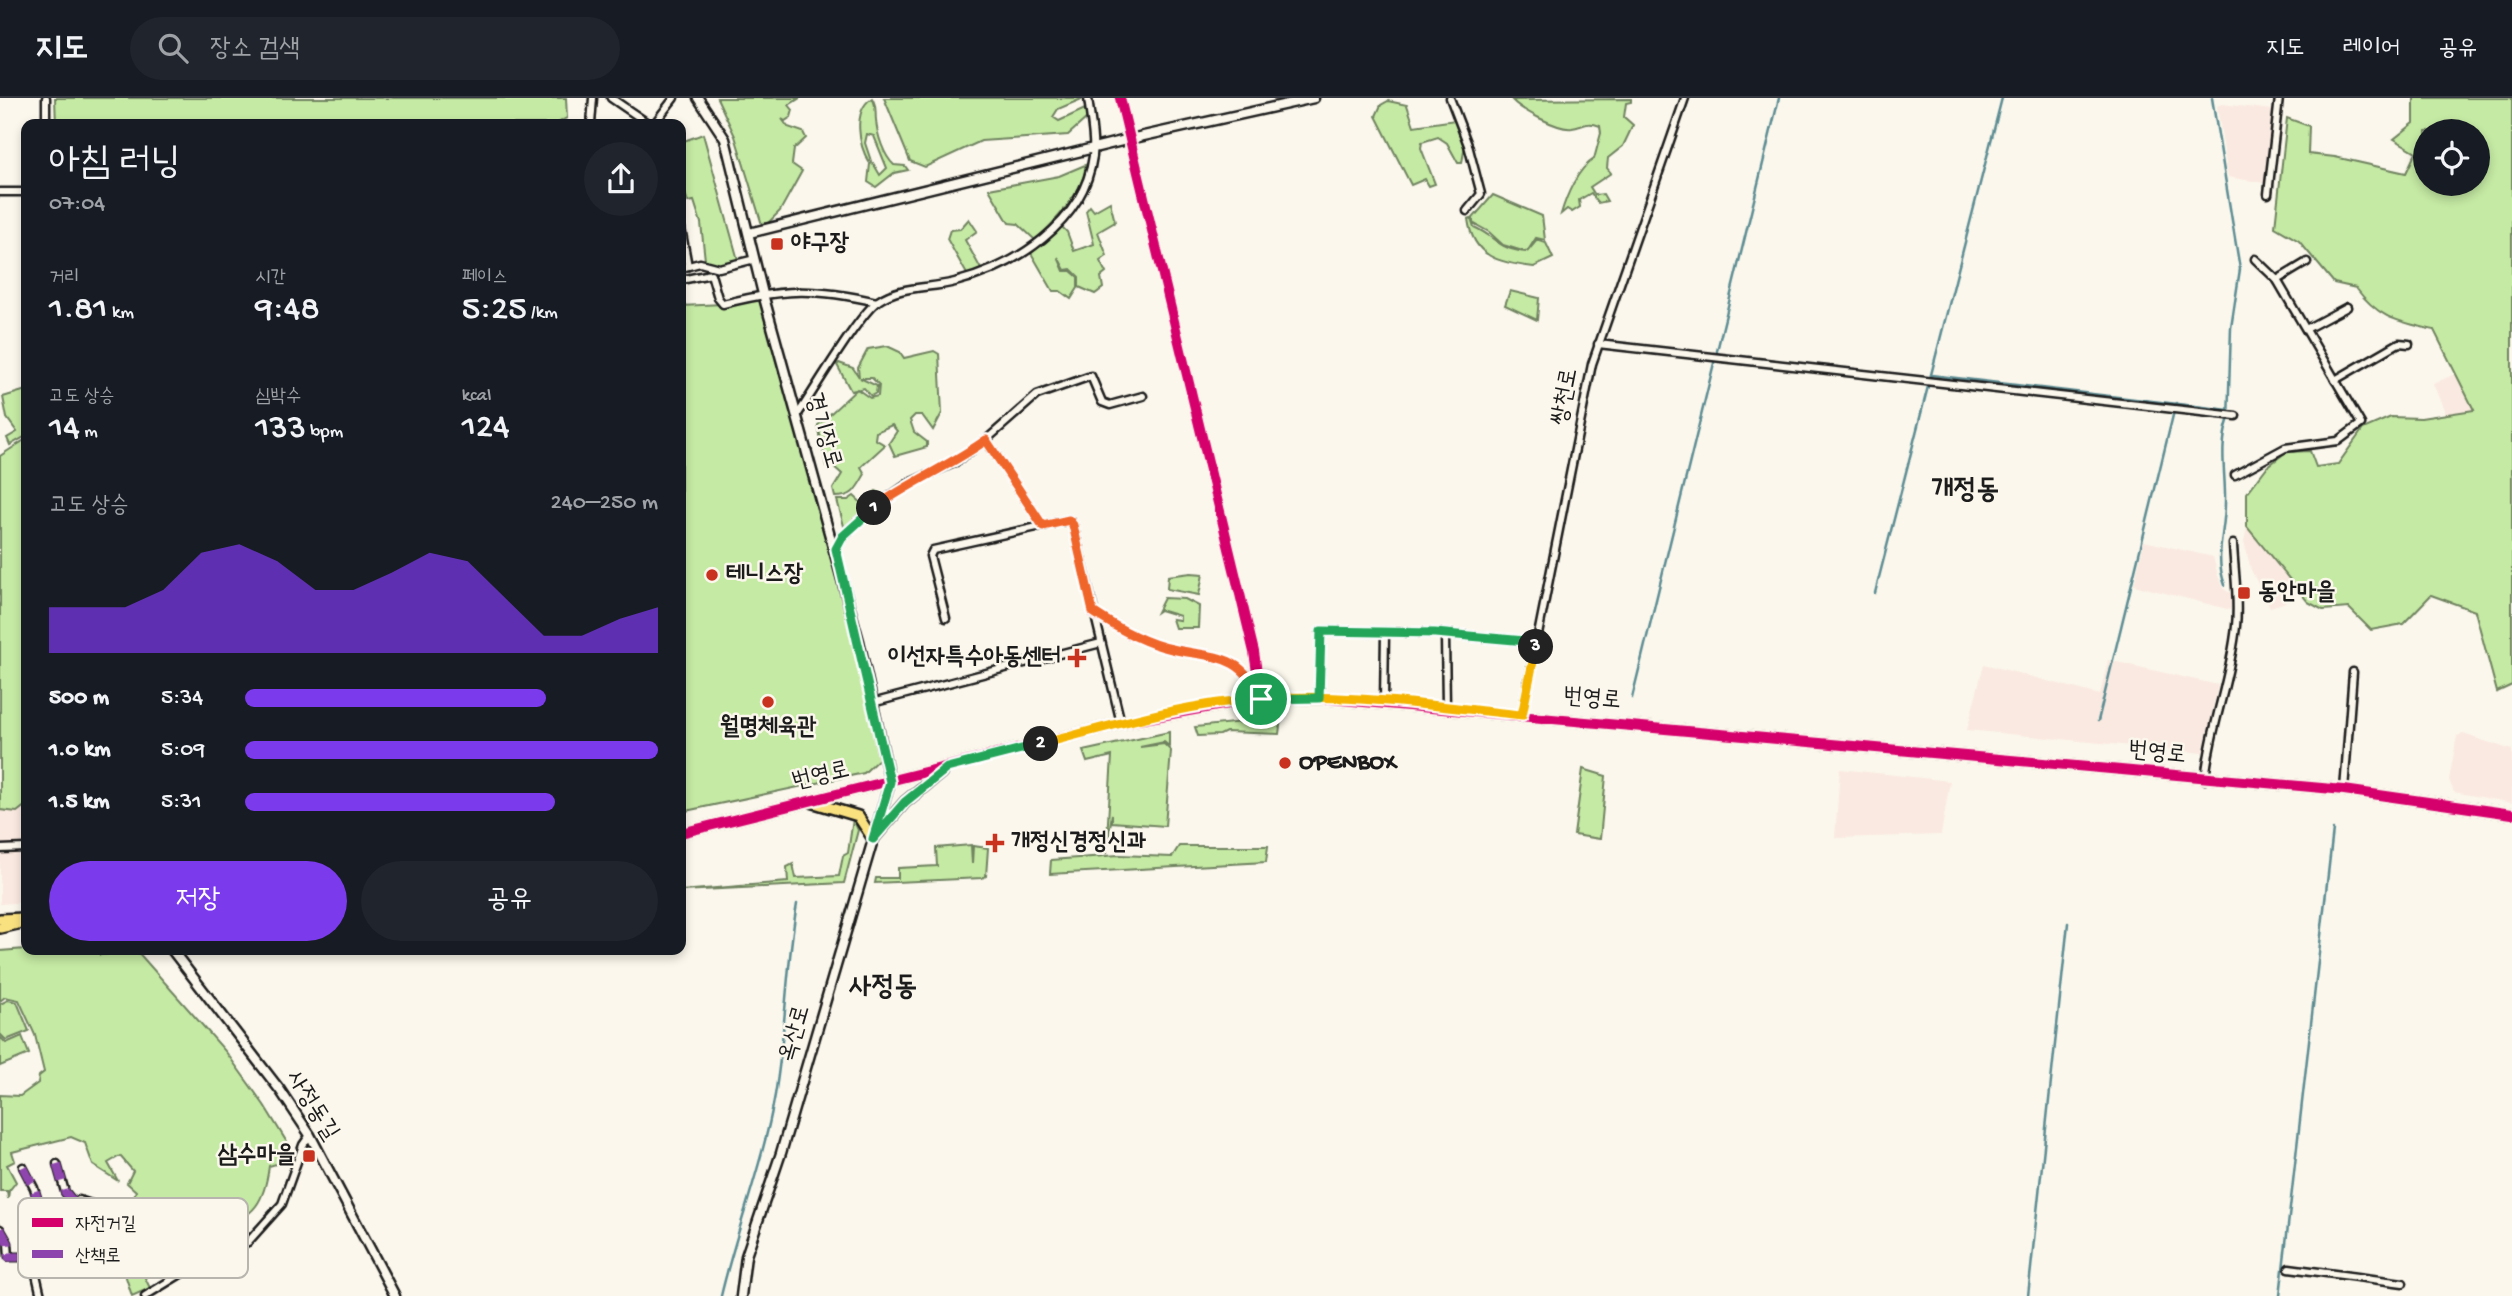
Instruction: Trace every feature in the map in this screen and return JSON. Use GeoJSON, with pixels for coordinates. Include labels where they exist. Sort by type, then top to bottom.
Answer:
{"type":"FeatureCollection","features":[{"type":"Feature","properties":{"kind":"main road","name":"번영로"},"geometry":{"type":"LineString","coordinates":[[686,832],[1121,723],[1208,705],[1261,699],[1319,698],[1384,701],[2205,780],[2344,790],[2512,814]]}},
{"type":"Feature","properties":{"kind":"main road"},"geometry":{"type":"LineString","coordinates":[[808,802],[858,816],[873,839],[905,802],[947,768]]}},
{"type":"Feature","properties":{"kind":"main road"},"geometry":{"type":"LineString","coordinates":[[1,921],[21,920]]}},
{"type":"Feature","properties":{"kind":"street"},"geometry":{"type":"LineString","coordinates":[[46,98],[46,119]]}},
{"type":"Feature","properties":{"kind":"street"},"geometry":{"type":"LineString","coordinates":[[591,119],[593,98]]}},
{"type":"Feature","properties":{"kind":"street"},"geometry":{"type":"LineString","coordinates":[[611,98],[643,119]]}},
{"type":"Feature","properties":{"kind":"street"},"geometry":{"type":"LineString","coordinates":[[655,119],[674,98]]}},
{"type":"Feature","properties":{"kind":"street","name":"경기장로"},"geometry":{"type":"LineString","coordinates":[[698,98],[725,139],[763,294],[836,549],[890,782]]}},
{"type":"Feature","properties":{"kind":"street"},"geometry":{"type":"LineString","coordinates":[[798,414],[877,302],[914,287],[971,278],[1020,257],[1048,236],[1066,214],[1088,174],[1093,148],[1088,98]]}},
{"type":"Feature","properties":{"kind":"street"},"geometry":{"type":"LineString","coordinates":[[1120,98],[1254,652],[1261,699]]}},
{"type":"Feature","properties":{"kind":"street"},"geometry":{"type":"LineString","coordinates":[[749,233],[1130,139],[1314,98]]}},
{"type":"Feature","properties":{"kind":"street"},"geometry":{"type":"LineString","coordinates":[[1450,98],[1468,145],[1481,194],[1467,211]]}},
{"type":"Feature","properties":{"kind":"street","name":"쌍천로"},"geometry":{"type":"LineString","coordinates":[[1522,715],[1598,344],[1685,98]]}},
{"type":"Feature","properties":{"kind":"street"},"geometry":{"type":"LineString","coordinates":[[2268,194],[2278,98]]}},
{"type":"Feature","properties":{"kind":"street"},"geometry":{"type":"LineString","coordinates":[[0,192],[21,191]]}},
{"type":"Feature","properties":{"kind":"street"},"geometry":{"type":"LineString","coordinates":[[686,266],[700,263],[719,268],[755,259]]}},
{"type":"Feature","properties":{"kind":"street"},"geometry":{"type":"LineString","coordinates":[[2235,475],[2285,447],[2337,441],[2361,424],[2277,280],[2255,259]]}},
{"type":"Feature","properties":{"kind":"street"},"geometry":{"type":"LineString","coordinates":[[2277,280],[2307,262]]}},
{"type":"Feature","properties":{"kind":"street"},"geometry":{"type":"LineString","coordinates":[[686,279],[711,274],[718,298],[723,304],[763,294],[816,290],[877,302]]}},
{"type":"Feature","properties":{"kind":"street"},"geometry":{"type":"LineString","coordinates":[[2306,329],[2347,307]]}},
{"type":"Feature","properties":{"kind":"street"},"geometry":{"type":"LineString","coordinates":[[2335,380],[2399,343],[2409,344]]}},
{"type":"Feature","properties":{"kind":"street"},"geometry":{"type":"LineString","coordinates":[[1598,344],[2231,415]]}},
{"type":"Feature","properties":{"kind":"street"},"geometry":{"type":"LineString","coordinates":[[836,549],[843,536],[869,511],[909,483],[954,463],[986,440],[1037,395],[1091,376],[1102,402],[1110,405],[1143,396]]}},
{"type":"Feature","properties":{"kind":"street"},"geometry":{"type":"LineString","coordinates":[[986,440],[1043,526]]}},
{"type":"Feature","properties":{"kind":"street"},"geometry":{"type":"LineString","coordinates":[[946,618],[930,556],[933,550],[1069,520],[1073,525],[1121,723]]}},
{"type":"Feature","properties":{"kind":"street"},"geometry":{"type":"LineString","coordinates":[[2205,780],[2208,748],[2219,712],[2237,623],[2233,544]]}},
{"type":"Feature","properties":{"kind":"street"},"geometry":{"type":"LineString","coordinates":[[1093,612],[1140,639],[1171,649],[1220,656],[1241,670],[1255,684],[1261,699]]}},
{"type":"Feature","properties":{"kind":"street"},"geometry":{"type":"LineString","coordinates":[[1319,698],[1321,631],[1445,635],[1537,642]]}},
{"type":"Feature","properties":{"kind":"street"},"geometry":{"type":"LineString","coordinates":[[1384,701],[1385,632]]}},
{"type":"Feature","properties":{"kind":"street"},"geometry":{"type":"LineString","coordinates":[[1445,635],[1446,707]]}},
{"type":"Feature","properties":{"kind":"street"},"geometry":{"type":"LineString","coordinates":[[872,703],[1101,643]]}},
{"type":"Feature","properties":{"kind":"street"},"geometry":{"type":"LineString","coordinates":[[2344,790],[2353,672]]}},
{"type":"Feature","properties":{"kind":"street","name":"옥산로"},"geometry":{"type":"LineString","coordinates":[[741,1296],[746,1256],[781,1153],[890,782]]}},
{"type":"Feature","properties":{"kind":"street"},"geometry":{"type":"LineString","coordinates":[[0,849],[21,848]]}},
{"type":"Feature","properties":{"kind":"street","name":"사정동길"},"geometry":{"type":"LineString","coordinates":[[176,955],[280,1090],[310,1135],[395,1296]]}},
{"type":"Feature","properties":{"kind":"street"},"geometry":{"type":"LineString","coordinates":[[248,1242],[271,1220],[282,1204],[303,1144],[310,1135]]}},
{"type":"Feature","properties":{"kind":"street"},"geometry":{"type":"LineString","coordinates":[[57,1164],[65,1192],[70,1198]]}},
{"type":"Feature","properties":{"kind":"street"},"geometry":{"type":"LineString","coordinates":[[23,1167],[37,1198]]}},
{"type":"Feature","properties":{"kind":"street"},"geometry":{"type":"LineString","coordinates":[[0,1229],[8,1243],[9,1257],[18,1257]]}},
{"type":"Feature","properties":{"kind":"street"},"geometry":{"type":"LineString","coordinates":[[2289,1268],[2403,1283]]}},
{"type":"Feature","properties":{"kind":"street"},"geometry":{"type":"LineString","coordinates":[[37,1278],[41,1296]]}},
{"type":"Feature","properties":{"kind":"street"},"geometry":{"type":"LineString","coordinates":[[145,1296],[174,1278]]}},
{"type":"Feature","properties":{"kind":"shaded area"},"geometry":{"type":"Polygon","coordinates":[[[2222,104],[2272,110],[2264,183],[2228,177],[2217,106],[2222,104]]]}},
{"type":"Feature","properties":{"kind":"shaded area"},"geometry":{"type":"Polygon","coordinates":[[[2457,373],[2474,410],[2446,414],[2433,384],[2457,373]]]}},
{"type":"Feature","properties":{"kind":"shaded area"},"geometry":{"type":"Polygon","coordinates":[[[2247,527],[2299,591],[2283,603],[2270,607],[2251,570],[2244,541],[2247,527]]]}},
{"type":"Feature","properties":{"kind":"shaded area"},"geometry":{"type":"Polygon","coordinates":[[[2144,541],[2213,557],[2225,590],[2232,594],[2231,610],[2134,585],[2144,541]]]}},
{"type":"Feature","properties":{"kind":"shaded area"},"geometry":{"type":"Polygon","coordinates":[[[2108,660],[2218,685],[2203,753],[1967,730],[1984,664],[2100,695],[2108,660]]]}},
{"type":"Feature","properties":{"kind":"shaded area"},"geometry":{"type":"Polygon","coordinates":[[[2463,734],[2512,750],[2512,803],[2454,792],[2449,780],[2457,736],[2463,734]]]}},
{"type":"Feature","properties":{"kind":"shaded area"},"geometry":{"type":"Polygon","coordinates":[[[1840,769],[1950,781],[1941,835],[1835,838],[1840,769]]]}},
{"type":"Feature","properties":{"kind":"shaded area"},"geometry":{"type":"Polygon","coordinates":[[[21,806],[21,846],[0,852],[0,810],[21,806]]]}},
{"type":"Feature","properties":{"kind":"shaded area"},"geometry":{"type":"Polygon","coordinates":[[[21,851],[21,902],[0,904],[0,853],[21,851]]]}},
{"type":"Feature","properties":{"kind":"green space"},"geometry":{"type":"Polygon","coordinates":[[[55,98],[566,98],[567,118],[565,119],[56,119],[55,98]]]}},
{"type":"Feature","properties":{"kind":"green space"},"geometry":{"type":"Polygon","coordinates":[[[717,98],[800,98],[789,105],[793,110],[791,117],[785,121],[782,119],[788,127],[803,132],[806,138],[794,149],[792,164],[802,171],[780,211],[763,228],[735,136],[717,98]]]}},
{"type":"Feature","properties":{"kind":"green space"},"geometry":{"type":"Polygon","coordinates":[[[872,98],[884,151],[894,165],[905,166],[908,170],[894,173],[876,187],[868,182],[870,164],[873,163],[880,175],[887,168],[874,136],[867,134],[865,143],[871,161],[869,162],[862,147],[859,129],[862,111],[872,98]]]}},
{"type":"Feature","properties":{"kind":"green space"},"geometry":{"type":"Polygon","coordinates":[[[884,98],[1084,98],[1058,109],[1053,117],[1059,121],[1087,108],[1087,118],[1068,135],[981,141],[925,167],[910,161],[884,98]]]}},
{"type":"Feature","properties":{"kind":"green space"},"geometry":{"type":"Polygon","coordinates":[[[2414,98],[2512,98],[2512,685],[2497,692],[2475,611],[2431,595],[2403,624],[2371,630],[2349,608],[2323,610],[2308,602],[2247,527],[2247,493],[2267,467],[2286,452],[2310,451],[2316,467],[2338,464],[2363,429],[2391,417],[2421,418],[2474,410],[2434,330],[2381,313],[2356,288],[2334,283],[2299,241],[2275,227],[2287,118],[2309,126],[2308,154],[2335,157],[2406,173],[2413,158],[2413,196],[2490,196],[2490,119],[2414,119],[2414,98]]]}},
{"type":"Feature","properties":{"kind":"green space"},"geometry":{"type":"Polygon","coordinates":[[[1631,99],[1631,102],[1626,103],[1624,117],[1633,125],[1623,146],[1608,158],[1607,168],[1611,173],[1590,187],[1595,195],[1603,194],[1607,201],[1598,203],[1591,193],[1579,200],[1580,207],[1572,212],[1567,209],[1561,214],[1577,176],[1594,159],[1601,133],[1600,126],[1558,126],[1531,114],[1512,100],[1631,99]]]}},
{"type":"Feature","properties":{"kind":"green space"},"geometry":{"type":"Polygon","coordinates":[[[1388,101],[1407,105],[1414,126],[1455,120],[1465,145],[1462,163],[1458,163],[1447,143],[1438,137],[1422,142],[1421,148],[1435,184],[1429,186],[1425,179],[1411,185],[1376,116],[1381,105],[1388,101]]]}},
{"type":"Feature","properties":{"kind":"green space"},"geometry":{"type":"Polygon","coordinates":[[[2413,124],[2413,150],[2394,139],[2413,124]]]}},
{"type":"Feature","properties":{"kind":"green space"},"geometry":{"type":"Polygon","coordinates":[[[703,134],[738,260],[717,265],[705,260],[701,223],[694,201],[688,202],[686,196],[686,140],[703,134]]]}},
{"type":"Feature","properties":{"kind":"green space"},"geometry":{"type":"Polygon","coordinates":[[[1085,165],[1075,195],[1035,240],[1018,224],[1009,223],[989,189],[1059,176],[1085,165]]]}},
{"type":"Feature","properties":{"kind":"green space"},"geometry":{"type":"Polygon","coordinates":[[[1493,195],[1542,216],[1545,240],[1536,238],[1527,252],[1537,240],[1546,243],[1553,258],[1534,267],[1499,260],[1482,250],[1471,232],[1468,219],[1471,218],[1474,227],[1503,246],[1526,252],[1503,245],[1489,232],[1473,223],[1473,218],[1493,195]]]}},
{"type":"Feature","properties":{"kind":"green space"},"geometry":{"type":"Polygon","coordinates":[[[1110,202],[1115,222],[1098,232],[1107,256],[1100,261],[1106,273],[1101,277],[1103,288],[1095,294],[1079,287],[1079,277],[1071,269],[1065,270],[1058,257],[1064,271],[1071,271],[1078,277],[1078,288],[1071,299],[1060,291],[1053,291],[1031,253],[1061,226],[1067,232],[1074,251],[1094,244],[1086,211],[1090,206],[1094,211],[1110,202]]]}},
{"type":"Feature","properties":{"kind":"green space"},"geometry":{"type":"Polygon","coordinates":[[[969,219],[977,231],[965,240],[981,269],[968,276],[947,239],[950,230],[960,229],[969,219]]]}},
{"type":"Feature","properties":{"kind":"green space"},"geometry":{"type":"Polygon","coordinates":[[[1510,291],[1539,298],[1537,320],[1505,305],[1510,291]]]}},
{"type":"Feature","properties":{"kind":"green space"},"geometry":{"type":"Polygon","coordinates":[[[763,294],[798,414],[884,754],[864,773],[686,811],[686,306],[723,304],[763,294]]]}},
{"type":"Feature","properties":{"kind":"green space"},"geometry":{"type":"Polygon","coordinates":[[[887,346],[900,352],[904,358],[934,351],[939,354],[942,413],[933,430],[922,415],[915,415],[910,420],[914,432],[927,442],[927,447],[895,456],[889,443],[897,431],[892,425],[876,432],[875,439],[885,445],[861,467],[865,474],[854,491],[846,496],[835,497],[833,489],[842,474],[833,466],[826,466],[818,425],[856,390],[851,391],[837,365],[839,363],[853,368],[859,377],[858,368],[868,349],[887,346]],[[860,378],[877,386],[876,393],[871,396],[864,388],[858,389],[870,398],[878,396],[879,385],[872,378],[860,378]]]}},
{"type":"Feature","properties":{"kind":"green space"},"geometry":{"type":"Polygon","coordinates":[[[21,392],[21,439],[10,445],[7,438],[17,432],[7,418],[3,397],[21,392]]]}},
{"type":"Feature","properties":{"kind":"green space"},"geometry":{"type":"Polygon","coordinates":[[[21,442],[21,809],[17,812],[0,810],[0,456],[21,442]]]}},
{"type":"Feature","properties":{"kind":"green space"},"geometry":{"type":"Polygon","coordinates":[[[876,491],[887,496],[867,509],[851,526],[844,526],[837,500],[848,500],[854,496],[865,506],[870,500],[867,497],[876,491]]]}},
{"type":"Feature","properties":{"kind":"green space"},"geometry":{"type":"Polygon","coordinates":[[[1203,574],[1199,595],[1167,589],[1168,576],[1203,574]]]}},
{"type":"Feature","properties":{"kind":"green space"},"geometry":{"type":"Polygon","coordinates":[[[1164,598],[1185,599],[1199,606],[1198,628],[1175,628],[1172,619],[1180,620],[1180,616],[1160,610],[1157,612],[1164,598]]]}},
{"type":"Feature","properties":{"kind":"green space"},"geometry":{"type":"Polygon","coordinates":[[[1281,718],[1279,734],[1226,732],[1220,735],[1198,736],[1195,727],[1281,718]]]}},
{"type":"Feature","properties":{"kind":"green space"},"geometry":{"type":"Polygon","coordinates":[[[1169,732],[1169,746],[1164,742],[1140,747],[1164,744],[1171,751],[1165,826],[1112,822],[1112,814],[1106,854],[1112,756],[1087,762],[1083,751],[1169,732]]]}},
{"type":"Feature","properties":{"kind":"green space"},"geometry":{"type":"Polygon","coordinates":[[[1583,769],[1606,776],[1600,839],[1574,835],[1583,769]]]}},
{"type":"Feature","properties":{"kind":"green space"},"geometry":{"type":"Polygon","coordinates":[[[853,819],[858,830],[844,883],[686,891],[788,882],[787,867],[793,864],[796,878],[839,876],[843,856],[848,853],[853,819]]]}},
{"type":"Feature","properties":{"kind":"green space"},"geometry":{"type":"Polygon","coordinates":[[[971,845],[972,864],[973,846],[988,848],[986,876],[982,878],[875,883],[876,878],[898,878],[898,868],[937,866],[936,848],[971,845]]]}},
{"type":"Feature","properties":{"kind":"green space"},"geometry":{"type":"Polygon","coordinates":[[[1179,846],[1268,846],[1266,862],[1050,874],[1051,860],[1119,855],[1172,857],[1179,846]]]}},
{"type":"Feature","properties":{"kind":"green space"},"geometry":{"type":"Polygon","coordinates":[[[21,949],[21,955],[141,955],[226,1052],[288,1144],[283,1162],[269,1166],[261,1198],[250,1213],[248,1214],[248,1198],[133,1198],[136,1191],[127,1183],[133,1171],[120,1156],[108,1163],[118,1181],[93,1165],[85,1143],[71,1137],[12,1152],[15,1161],[7,1165],[16,1182],[9,1191],[8,1199],[7,1191],[0,1191],[0,1095],[20,1096],[38,1083],[39,1076],[44,1072],[35,1035],[19,1000],[5,997],[0,1001],[0,951],[21,949]]]}},
{"type":"Feature","properties":{"kind":"green space"},"geometry":{"type":"Polygon","coordinates":[[[8,1000],[17,1002],[29,1031],[6,1040],[0,1034],[0,1004],[8,1000]]]}},
{"type":"Feature","properties":{"kind":"green space"},"geometry":{"type":"Polygon","coordinates":[[[22,1036],[29,1054],[0,1066],[0,1037],[6,1043],[22,1036]]]}},
{"type":"Feature","properties":{"kind":"green space"},"geometry":{"type":"Polygon","coordinates":[[[126,1278],[145,1278],[150,1288],[132,1296],[126,1278]]]}},
{"type":"Feature","properties":{"kind":"waterway"},"geometry":{"type":"LineString","coordinates":[[1717,351],[1779,98]]}},
{"type":"Feature","properties":{"kind":"waterway"},"geometry":{"type":"LineString","coordinates":[[1875,593],[2002,98]]}},
{"type":"Feature","properties":{"kind":"waterway"},"geometry":{"type":"LineString","coordinates":[[2212,98],[2240,269],[2231,328],[2228,421],[2223,452],[2225,514],[2220,564],[2225,585]]}},
{"type":"Feature","properties":{"kind":"waterway"},"geometry":{"type":"LineString","coordinates":[[1632,698],[1714,363]]}},
{"type":"Feature","properties":{"kind":"waterway"},"geometry":{"type":"LineString","coordinates":[[1931,375],[2229,410]]}},
{"type":"Feature","properties":{"kind":"waterway"},"geometry":{"type":"LineString","coordinates":[[2098,721],[2176,403]]}},
{"type":"Feature","properties":{"kind":"waterway"},"geometry":{"type":"LineString","coordinates":[[2280,1296],[2333,830]]}},
{"type":"Feature","properties":{"kind":"waterway"},"geometry":{"type":"LineString","coordinates":[[721,1296],[764,1146],[775,1095],[797,904]]}},
{"type":"Feature","properties":{"kind":"waterway"},"geometry":{"type":"LineString","coordinates":[[2028,1296],[2068,923]]}},
{"type":"Feature","properties":{"kind":"marked path"},"geometry":{"type":"LineString","coordinates":[[57,1164],[65,1192],[70,1198]]}},
{"type":"Feature","properties":{"kind":"marked path"},"geometry":{"type":"LineString","coordinates":[[23,1167],[37,1198]]}},
{"type":"Feature","properties":{"kind":"marked path"},"geometry":{"type":"LineString","coordinates":[[0,1229],[8,1243],[9,1257],[18,1257]]}},
{"type":"Feature","properties":{"kind":"cycle path"},"geometry":{"type":"LineString","coordinates":[[1093,613],[1151,643],[1213,656],[1235,665],[1253,684],[1261,699],[1254,652],[1120,98]]}},
{"type":"Feature","properties":{"kind":"cycle path"},"geometry":{"type":"LineString","coordinates":[[686,832],[1121,723],[1256,699],[1319,698],[2344,790],[2512,814]]}},
{"type":"Feature","properties":{"kind":"place","name":"야구장"},"geometry":{"type":"Point","coordinates":[777,244]}},
{"type":"Feature","properties":{"kind":"place","name":"테니스장"},"geometry":{"type":"Point","coordinates":[712,575]}},
{"type":"Feature","properties":{"kind":"place","name":"동안마을"},"geometry":{"type":"Point","coordinates":[2244,593]}},
{"type":"Feature","properties":{"kind":"place","name":"이선자특수아동센터"},"geometry":{"type":"Point","coordinates":[1077,658]}},
{"type":"Feature","properties":{"kind":"place","name":"월명체육관"},"geometry":{"type":"Point","coordinates":[768,702]}},
{"type":"Feature","properties":{"kind":"place","name":"OPENBOX"},"geometry":{"type":"Point","coordinates":[1285,763]}},
{"type":"Feature","properties":{"kind":"place","name":"개정신경정신과"},"geometry":{"type":"Point","coordinates":[995,843]}},
{"type":"Feature","properties":{"kind":"place","name":"삼수마을"},"geometry":{"type":"Point","coordinates":[309,1156]}},
{"type":"Feature","properties":{"kind":"district","name":"개정동"},"geometry":{"type":"Point","coordinates":[1965,491]}},
{"type":"Feature","properties":{"kind":"district","name":"사정동"},"geometry":{"type":"Point","coordinates":[883,988]}},
{"type":"Feature","properties":{"kind":"route"},"geometry":{"type":"LineString","coordinates":[[1261,699],[1255,684],[1241,670],[1220,656],[1171,649],[1140,639],[1125,633],[1093,612],[1073,525],[1069,520],[1043,526],[986,440],[954,463],[909,483],[869,511],[843,536],[836,549],[890,782],[873,839],[905,802],[947,768],[1121,723],[1208,705],[1256,699],[1261,699],[1319,698],[1522,715],[1537,642],[1435,633],[1321,631],[1319,698],[1261,699]]}}]}
